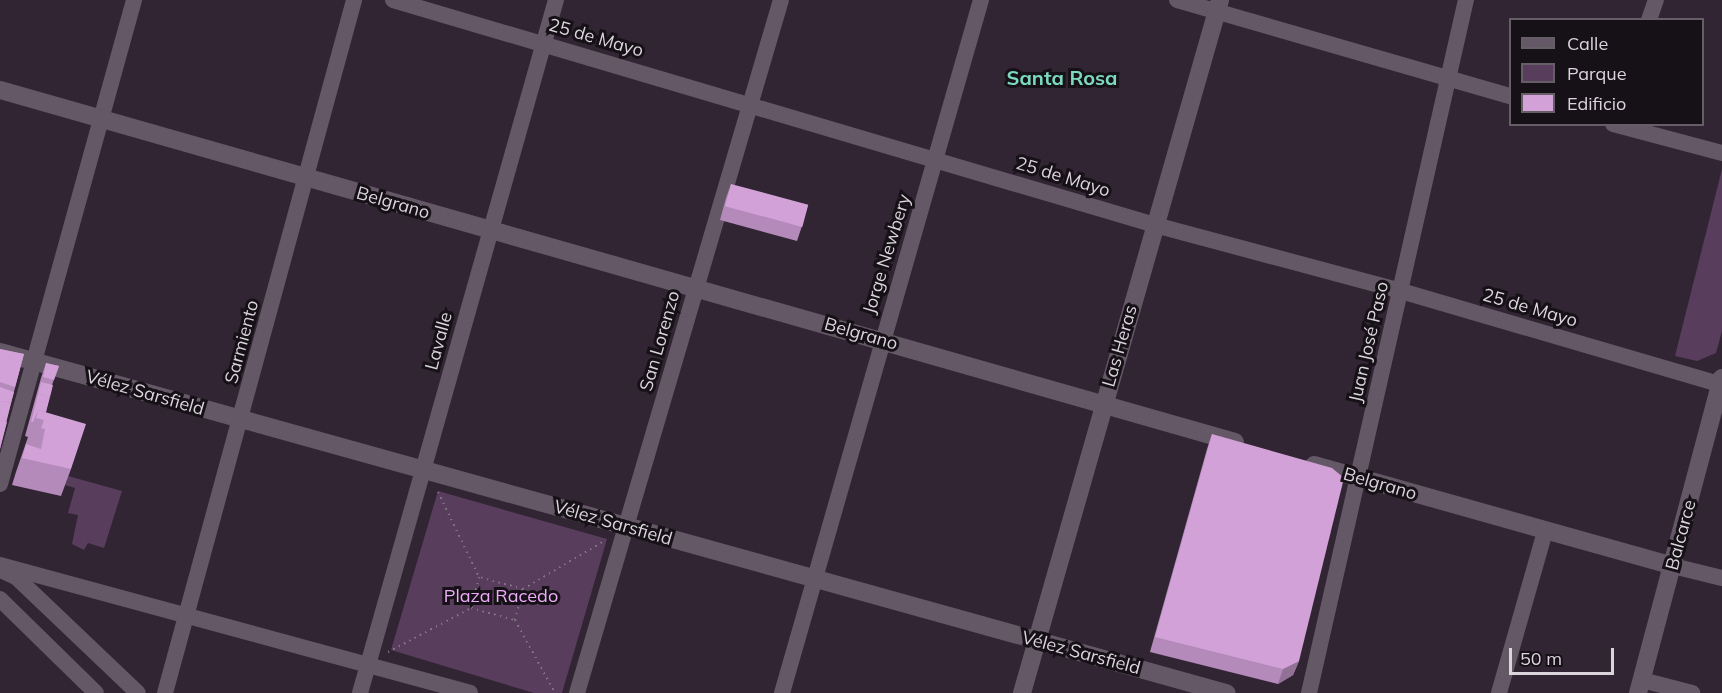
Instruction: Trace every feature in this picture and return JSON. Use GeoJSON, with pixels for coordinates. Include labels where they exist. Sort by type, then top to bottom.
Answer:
{"type":"FeatureCollection","features":[{"type":"Feature","properties":{"kind":"main road","name":"Las Heras"},"geometry":{"type":"LineString","coordinates":[[1022,693],[1219,6]]}},
{"type":"Feature","properties":{"kind":"main road","name":"Belgrano"},"geometry":{"type":"LineString","coordinates":[[0,90],[490,231],[1104,403],[1248,446]]}},
{"type":"Feature","properties":{"kind":"main road","name":"Vélez Sarsfield"},"geometry":{"type":"LineString","coordinates":[[0,352],[1226,693]]}},
{"type":"Feature","properties":{"kind":"main road","name":"Balcarce"},"geometry":{"type":"LineString","coordinates":[[1640,687],[1721,382]]}},
{"type":"Feature","properties":{"kind":"main road","name":"Belgrano"},"geometry":{"type":"LineString","coordinates":[[1292,459],[1545,532],[1673,566]]}},
{"type":"Feature","properties":{"kind":"street"},"geometry":{"type":"LineString","coordinates":[[0,484],[134,0]]}},
{"type":"Feature","properties":{"kind":"street","name":"Sarmiento"},"geometry":{"type":"LineString","coordinates":[[165,693],[185,613],[308,178],[354,0]]}},
{"type":"Feature","properties":{"kind":"street","name":"25 de Mayo"},"geometry":{"type":"LineString","coordinates":[[393,0],[937,158],[1155,225],[1401,291],[1721,382]]}},
{"type":"Feature","properties":{"kind":"street","name":"Lavalle"},"geometry":{"type":"LineString","coordinates":[[360,693],[556,0]]}},
{"type":"Feature","properties":{"kind":"street","name":"San Lorenzo"},"geometry":{"type":"LineString","coordinates":[[577,693],[781,0]]}},
{"type":"Feature","properties":{"kind":"street","name":"Jorge Newbery"},"geometry":{"type":"LineString","coordinates":[[782,693],[981,0]]}},
{"type":"Feature","properties":{"kind":"street"},"geometry":{"type":"LineString","coordinates":[[1177,0],[1219,6],[1509,96]]}},
{"type":"Feature","properties":{"kind":"street","name":"Juan José Paso"},"geometry":{"type":"LineString","coordinates":[[1309,693],[1466,0]]}},
{"type":"Feature","properties":{"kind":"street"},"geometry":{"type":"LineString","coordinates":[[1650,18],[1656,0]]}},
{"type":"Feature","properties":{"kind":"street"},"geometry":{"type":"LineString","coordinates":[[1618,126],[1722,153]]}},
{"type":"Feature","properties":{"kind":"street"},"geometry":{"type":"LineString","coordinates":[[1499,693],[1545,532]]}},
{"type":"Feature","properties":{"kind":"street"},"geometry":{"type":"LineString","coordinates":[[0,565],[185,613],[470,693]]}},
{"type":"Feature","properties":{"kind":"street","name":"Belgrano"},"geometry":{"type":"LineString","coordinates":[[1673,566],[1722,578]]}},
{"type":"Feature","properties":{"kind":"street"},"geometry":{"type":"LineString","coordinates":[[0,570],[16,577],[138,693]]}},
{"type":"Feature","properties":{"kind":"street"},"geometry":{"type":"LineString","coordinates":[[0,599],[96,693]]}},
{"type":"Feature","properties":{"kind":"street"},"geometry":{"type":"LineString","coordinates":[[1640,687],[1692,693]]}},
{"type":"Feature","properties":{"kind":"path"},"geometry":{"type":"LineString","coordinates":[[424,470],[479,577],[471,608]]}},
{"type":"Feature","properties":{"kind":"path"},"geometry":{"type":"LineString","coordinates":[[555,693],[515,620],[523,590],[626,527]]}},
{"type":"Feature","properties":{"kind":"path"},"geometry":{"type":"LineString","coordinates":[[479,577],[523,590]]}},
{"type":"Feature","properties":{"kind":"path"},"geometry":{"type":"LineString","coordinates":[[369,665],[471,608],[515,620]]}},
{"type":"Feature","properties":{"kind":"green space"},"geometry":{"type":"Polygon","coordinates":[[[1722,169],[1722,331],[1716,353],[1697,361],[1675,356],[1722,169]]]}},
{"type":"Feature","properties":{"kind":"green space"},"geometry":{"type":"Polygon","coordinates":[[[68,476],[122,491],[104,548],[88,543],[84,550],[72,544],[78,515],[68,513],[75,488],[65,485],[68,476]]]}},
{"type":"Feature","properties":{"kind":"green space","name":"Plaza Racedo"},"geometry":{"type":"Polygon","coordinates":[[[438,491],[607,539],[562,693],[534,693],[391,650],[438,491]]]}},
{"type":"Feature","properties":{"kind":"building"},"geometry":{"type":"Polygon","coordinates":[[[731,184],[808,205],[802,227],[725,206],[731,184]]]}},
{"type":"Feature","properties":{"kind":"building"},"geometry":{"type":"Polygon","coordinates":[[[0,349],[24,354],[15,387],[0,382],[0,349]]]}},
{"type":"Feature","properties":{"kind":"building"},"geometry":{"type":"Polygon","coordinates":[[[46,363],[59,366],[54,380],[43,377],[46,363]]]}},
{"type":"Feature","properties":{"kind":"building"},"geometry":{"type":"Polygon","coordinates":[[[41,382],[53,385],[50,397],[38,394],[41,382]]]}},
{"type":"Feature","properties":{"kind":"building"},"geometry":{"type":"Polygon","coordinates":[[[0,387],[14,392],[11,403],[0,401],[0,387]]]}},
{"type":"Feature","properties":{"kind":"building"},"geometry":{"type":"Polygon","coordinates":[[[38,394],[50,397],[46,412],[38,410],[31,422],[38,394]]]}},
{"type":"Feature","properties":{"kind":"building"},"geometry":{"type":"Polygon","coordinates":[[[0,401],[11,403],[6,422],[0,420],[0,401]]]}},
{"type":"Feature","properties":{"kind":"building"},"geometry":{"type":"Polygon","coordinates":[[[38,410],[86,424],[71,469],[22,458],[26,444],[41,449],[45,429],[41,428],[44,420],[36,418],[38,410]]]}},
{"type":"Feature","properties":{"kind":"building"},"geometry":{"type":"Polygon","coordinates":[[[0,420],[7,422],[0,449],[0,420]]]}},
{"type":"Feature","properties":{"kind":"building"},"geometry":{"type":"Polygon","coordinates":[[[1212,434],[1332,468],[1344,478],[1299,661],[1283,669],[1155,637],[1212,434]]]}},
{"type":"Feature","properties":{"kind":"district","name":"Santa Rosa"},"geometry":{"type":"Point","coordinates":[1062,77]}}]}
